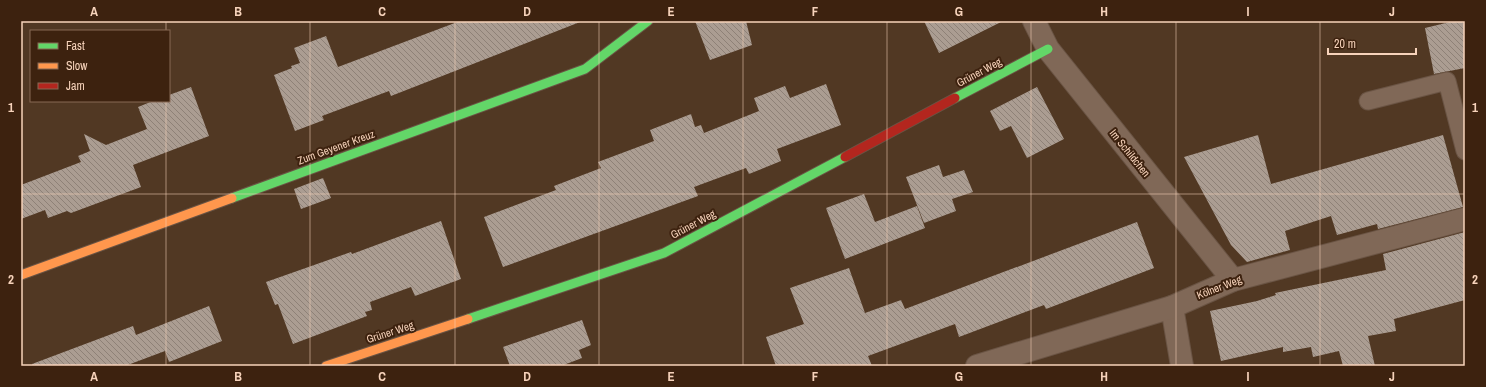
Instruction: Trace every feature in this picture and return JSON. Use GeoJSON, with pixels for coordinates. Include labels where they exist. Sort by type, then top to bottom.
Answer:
{"type":"FeatureCollection","features":[{"type":"Feature","properties":{"kind":"street","name":"Zum Geyener Kreuz"},"geometry":{"type":"LineString","coordinates":[[21,274],[585,69],[648,21]]}},
{"type":"Feature","properties":{"kind":"street","name":"Im Schildchen"},"geometry":{"type":"LineString","coordinates":[[1034,21],[1048,50],[1232,280]]}},
{"type":"Feature","properties":{"kind":"street","name":"Grüner Weg"},"geometry":{"type":"LineString","coordinates":[[326,366],[664,253],[1048,50]]}},
{"type":"Feature","properties":{"kind":"street","name":"Kölner Weg"},"geometry":{"type":"LineString","coordinates":[[977,366],[1172,307],[1232,280],[1465,219]]}},
{"type":"Feature","properties":{"kind":"street"},"geometry":{"type":"LineString","coordinates":[[1172,307],[1182,366]]}},
{"type":"Feature","properties":{"kind":"lane"},"geometry":{"type":"LineString","coordinates":[[1368,101],[1447,81],[1465,151]]}},
{"type":"Feature","properties":{"kind":"building"},"geometry":{"type":"Polygon","coordinates":[[[460,21],[580,22],[391,96],[389,91],[322,116],[324,120],[295,131],[274,75],[300,63],[294,48],[326,36],[338,67],[460,21]]]}},
{"type":"Feature","properties":{"kind":"building"},"geometry":{"type":"Polygon","coordinates":[[[695,21],[746,21],[752,45],[710,60],[695,21]]]}},
{"type":"Feature","properties":{"kind":"building"},"geometry":{"type":"Polygon","coordinates":[[[924,21],[1003,21],[939,53],[924,21]]]}},
{"type":"Feature","properties":{"kind":"building"},"geometry":{"type":"Polygon","coordinates":[[[1454,21],[1465,21],[1465,68],[1434,74],[1425,28],[1454,21]]]}},
{"type":"Feature","properties":{"kind":"building"},"geometry":{"type":"Polygon","coordinates":[[[826,84],[841,125],[777,149],[781,161],[749,174],[746,168],[694,187],[698,196],[503,267],[484,217],[556,190],[554,186],[601,168],[598,162],[654,141],[650,130],[691,114],[695,127],[701,125],[704,133],[759,111],[754,98],[785,86],[790,98],[826,84]]]}},
{"type":"Feature","properties":{"kind":"building"},"geometry":{"type":"Polygon","coordinates":[[[191,87],[209,136],[133,165],[141,187],[71,213],[67,211],[48,218],[45,210],[21,219],[21,185],[81,162],[78,156],[90,151],[84,134],[106,145],[147,129],[138,107],[150,102],[170,102],[170,95],[191,87]]]}},
{"type":"Feature","properties":{"kind":"building"},"geometry":{"type":"Polygon","coordinates":[[[1037,87],[1064,139],[1027,158],[1011,126],[1000,131],[990,111],[1037,87]]]}},
{"type":"Feature","properties":{"kind":"building"},"geometry":{"type":"Polygon","coordinates":[[[1258,135],[1271,184],[1443,135],[1463,207],[1378,229],[1377,224],[1337,235],[1331,216],[1285,231],[1290,250],[1247,262],[1231,245],[1184,157],[1258,135]]]}},
{"type":"Feature","properties":{"kind":"building"},"geometry":{"type":"Polygon","coordinates":[[[939,165],[943,177],[964,170],[973,192],[952,199],[956,211],[924,223],[906,177],[939,165]]]}},
{"type":"Feature","properties":{"kind":"building"},"geometry":{"type":"Polygon","coordinates":[[[323,178],[331,198],[301,209],[294,189],[323,178]]]}},
{"type":"Feature","properties":{"kind":"building"},"geometry":{"type":"Polygon","coordinates":[[[864,194],[875,222],[917,206],[925,228],[845,259],[826,208],[864,194]]]}},
{"type":"Feature","properties":{"kind":"building"},"geometry":{"type":"Polygon","coordinates":[[[441,221],[461,279],[415,296],[411,287],[370,302],[372,310],[365,312],[367,316],[293,344],[278,304],[275,305],[266,282],[351,252],[352,254],[441,221]]]}},
{"type":"Feature","properties":{"kind":"building"},"geometry":{"type":"Polygon","coordinates":[[[1137,222],[1154,268],[1046,309],[1044,305],[959,337],[955,324],[868,356],[872,366],[776,366],[766,337],[804,324],[790,288],[849,268],[865,313],[901,300],[905,309],[1137,222]]]}},
{"type":"Feature","properties":{"kind":"building"},"geometry":{"type":"Polygon","coordinates":[[[1465,232],[1465,300],[1394,319],[1396,331],[1368,336],[1375,366],[1343,366],[1339,351],[1313,357],[1311,347],[1283,352],[1283,347],[1221,361],[1210,311],[1257,301],[1276,295],[1275,293],[1386,270],[1383,254],[1465,232]]]}},
{"type":"Feature","properties":{"kind":"building"},"geometry":{"type":"Polygon","coordinates":[[[209,306],[222,341],[169,362],[165,351],[125,366],[33,366],[32,364],[133,326],[136,335],[209,306]]]}},
{"type":"Feature","properties":{"kind":"building"},"geometry":{"type":"Polygon","coordinates":[[[582,320],[591,345],[579,350],[582,358],[561,366],[510,366],[503,347],[582,320]]]}},
{"type":"Feature","properties":{"kind":"traffic: fast"},"geometry":{"type":"LineString","coordinates":[[232,198],[585,69],[648,21]]}},
{"type":"Feature","properties":{"kind":"traffic: fast"},"geometry":{"type":"LineString","coordinates":[[955,98],[1048,49]]}},
{"type":"Feature","properties":{"kind":"traffic: fast"},"geometry":{"type":"LineString","coordinates":[[468,319],[664,253],[845,157]]}},
{"type":"Feature","properties":{"kind":"traffic: slow"},"geometry":{"type":"LineString","coordinates":[[21,275],[232,198]]}},
{"type":"Feature","properties":{"kind":"traffic: slow"},"geometry":{"type":"LineString","coordinates":[[326,366],[468,319]]}},
{"type":"Feature","properties":{"kind":"traffic: jam"},"geometry":{"type":"LineString","coordinates":[[845,157],[955,98]]}}]}
